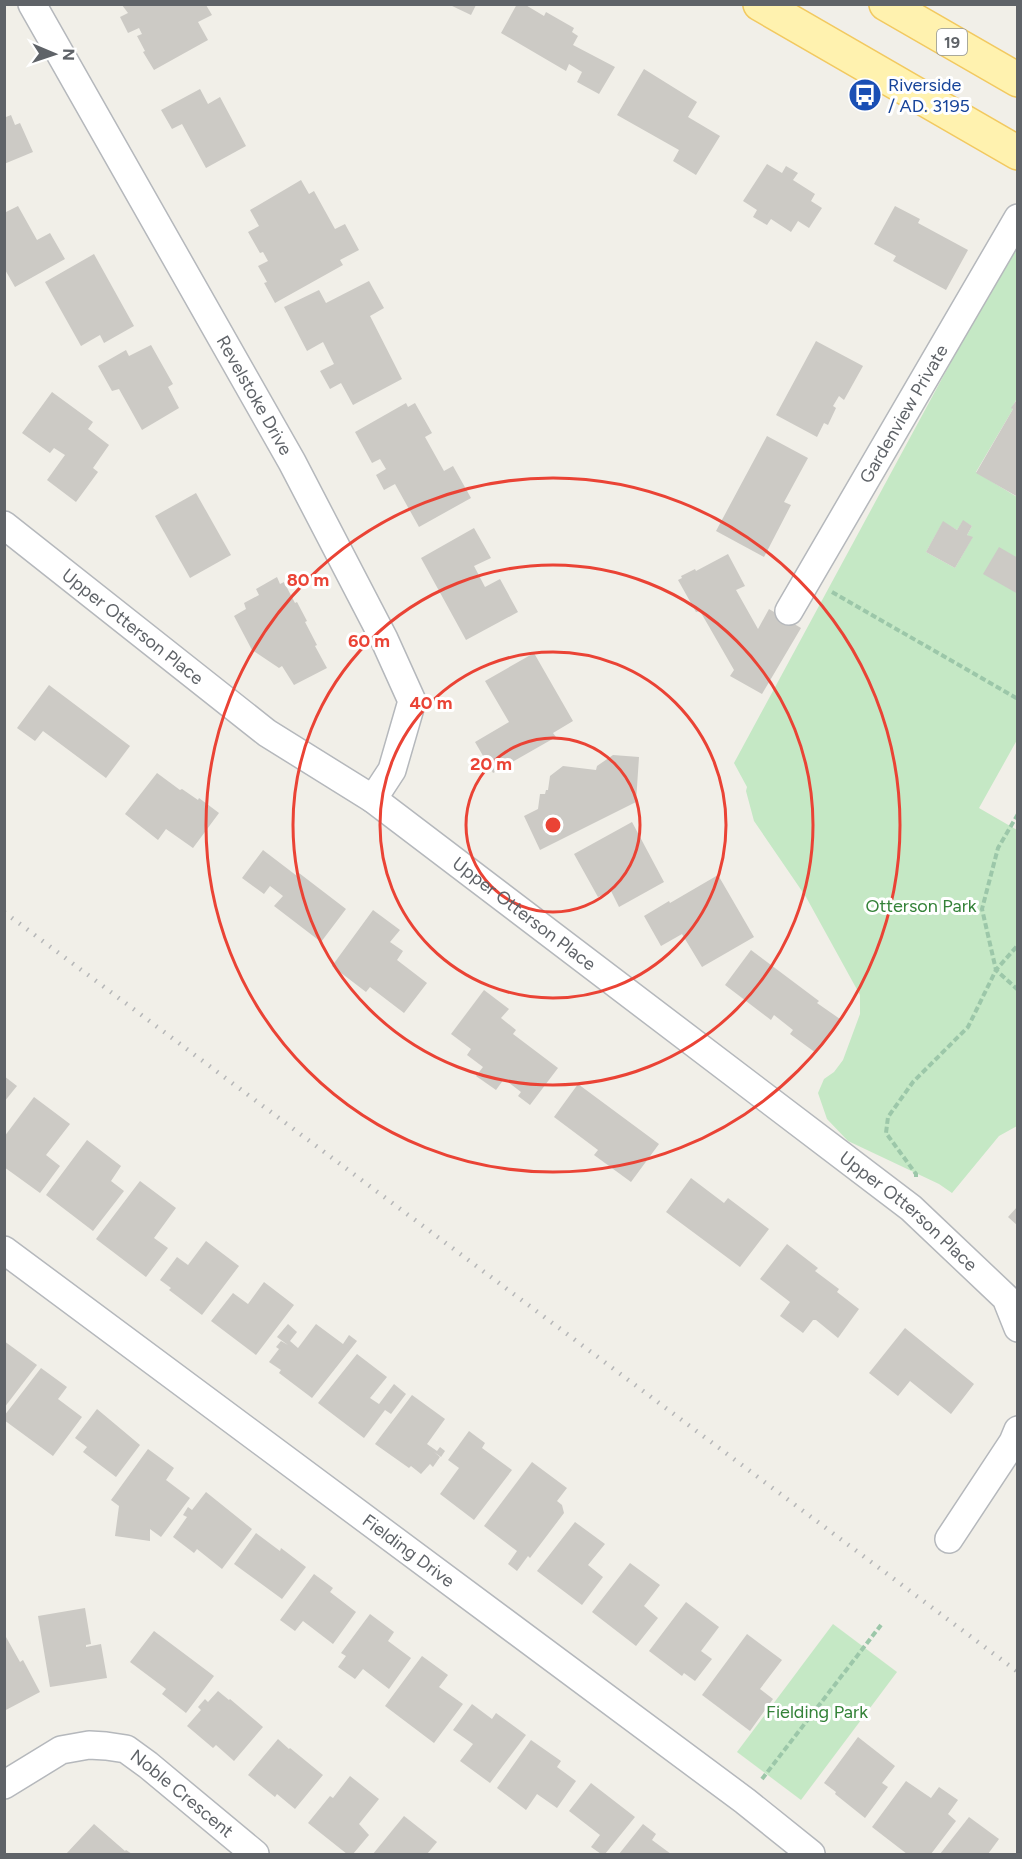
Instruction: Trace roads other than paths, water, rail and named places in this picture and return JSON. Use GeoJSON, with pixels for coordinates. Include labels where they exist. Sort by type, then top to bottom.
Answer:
{"type":"FeatureCollection","features":[{"type":"Feature","properties":{"kind":"main road"},"geometry":{"type":"LineString","coordinates":[[760,4],[1017,153]]}},
{"type":"Feature","properties":{"kind":"main road","name":"19"},"geometry":{"type":"LineString","coordinates":[[886,4],[1017,80]]}},
{"type":"Feature","properties":{"kind":"street","name":"Revelstoke Drive"},"geometry":{"type":"LineString","coordinates":[[32,4],[292,462],[384,639],[412,701],[392,771],[373,799]]}},
{"type":"Feature","properties":{"kind":"street","name":"Gardenview Private"},"geometry":{"type":"LineString","coordinates":[[789,611],[1017,218]]}},
{"type":"Feature","properties":{"kind":"street","name":"Upper Otterson Place"},"geometry":{"type":"LineString","coordinates":[[4,525],[267,733],[373,799],[911,1208],[1006,1298],[1017,1328]]}},
{"type":"Feature","properties":{"kind":"street","name":"Fielding Drive"},"geometry":{"type":"LineString","coordinates":[[4,1250],[745,1802],[811,1854]]}},
{"type":"Feature","properties":{"kind":"street"},"geometry":{"type":"LineString","coordinates":[[949,1539],[1013,1442],[1017,1430]]}},
{"type":"Feature","properties":{"kind":"street","name":"Noble Crescent"},"geometry":{"type":"LineString","coordinates":[[4,1785],[61,1750],[89,1745],[126,1749],[255,1854]]}},
{"type":"Feature","properties":{"kind":"railway"},"geometry":{"type":"LineString","coordinates":[[4,912],[1018,1672]]}},
{"type":"Feature","properties":{"kind":"place","name":"Riverside / AD. 3195"},"geometry":{"type":"Point","coordinates":[865,95]}},
{"type":"Feature","properties":{"kind":"park label","name":"Otterson Park"},"geometry":{"type":"Point","coordinates":[921,906]}},
{"type":"Feature","properties":{"kind":"park label","name":"Fielding Park"},"geometry":{"type":"Point","coordinates":[817,1712]}}]}
